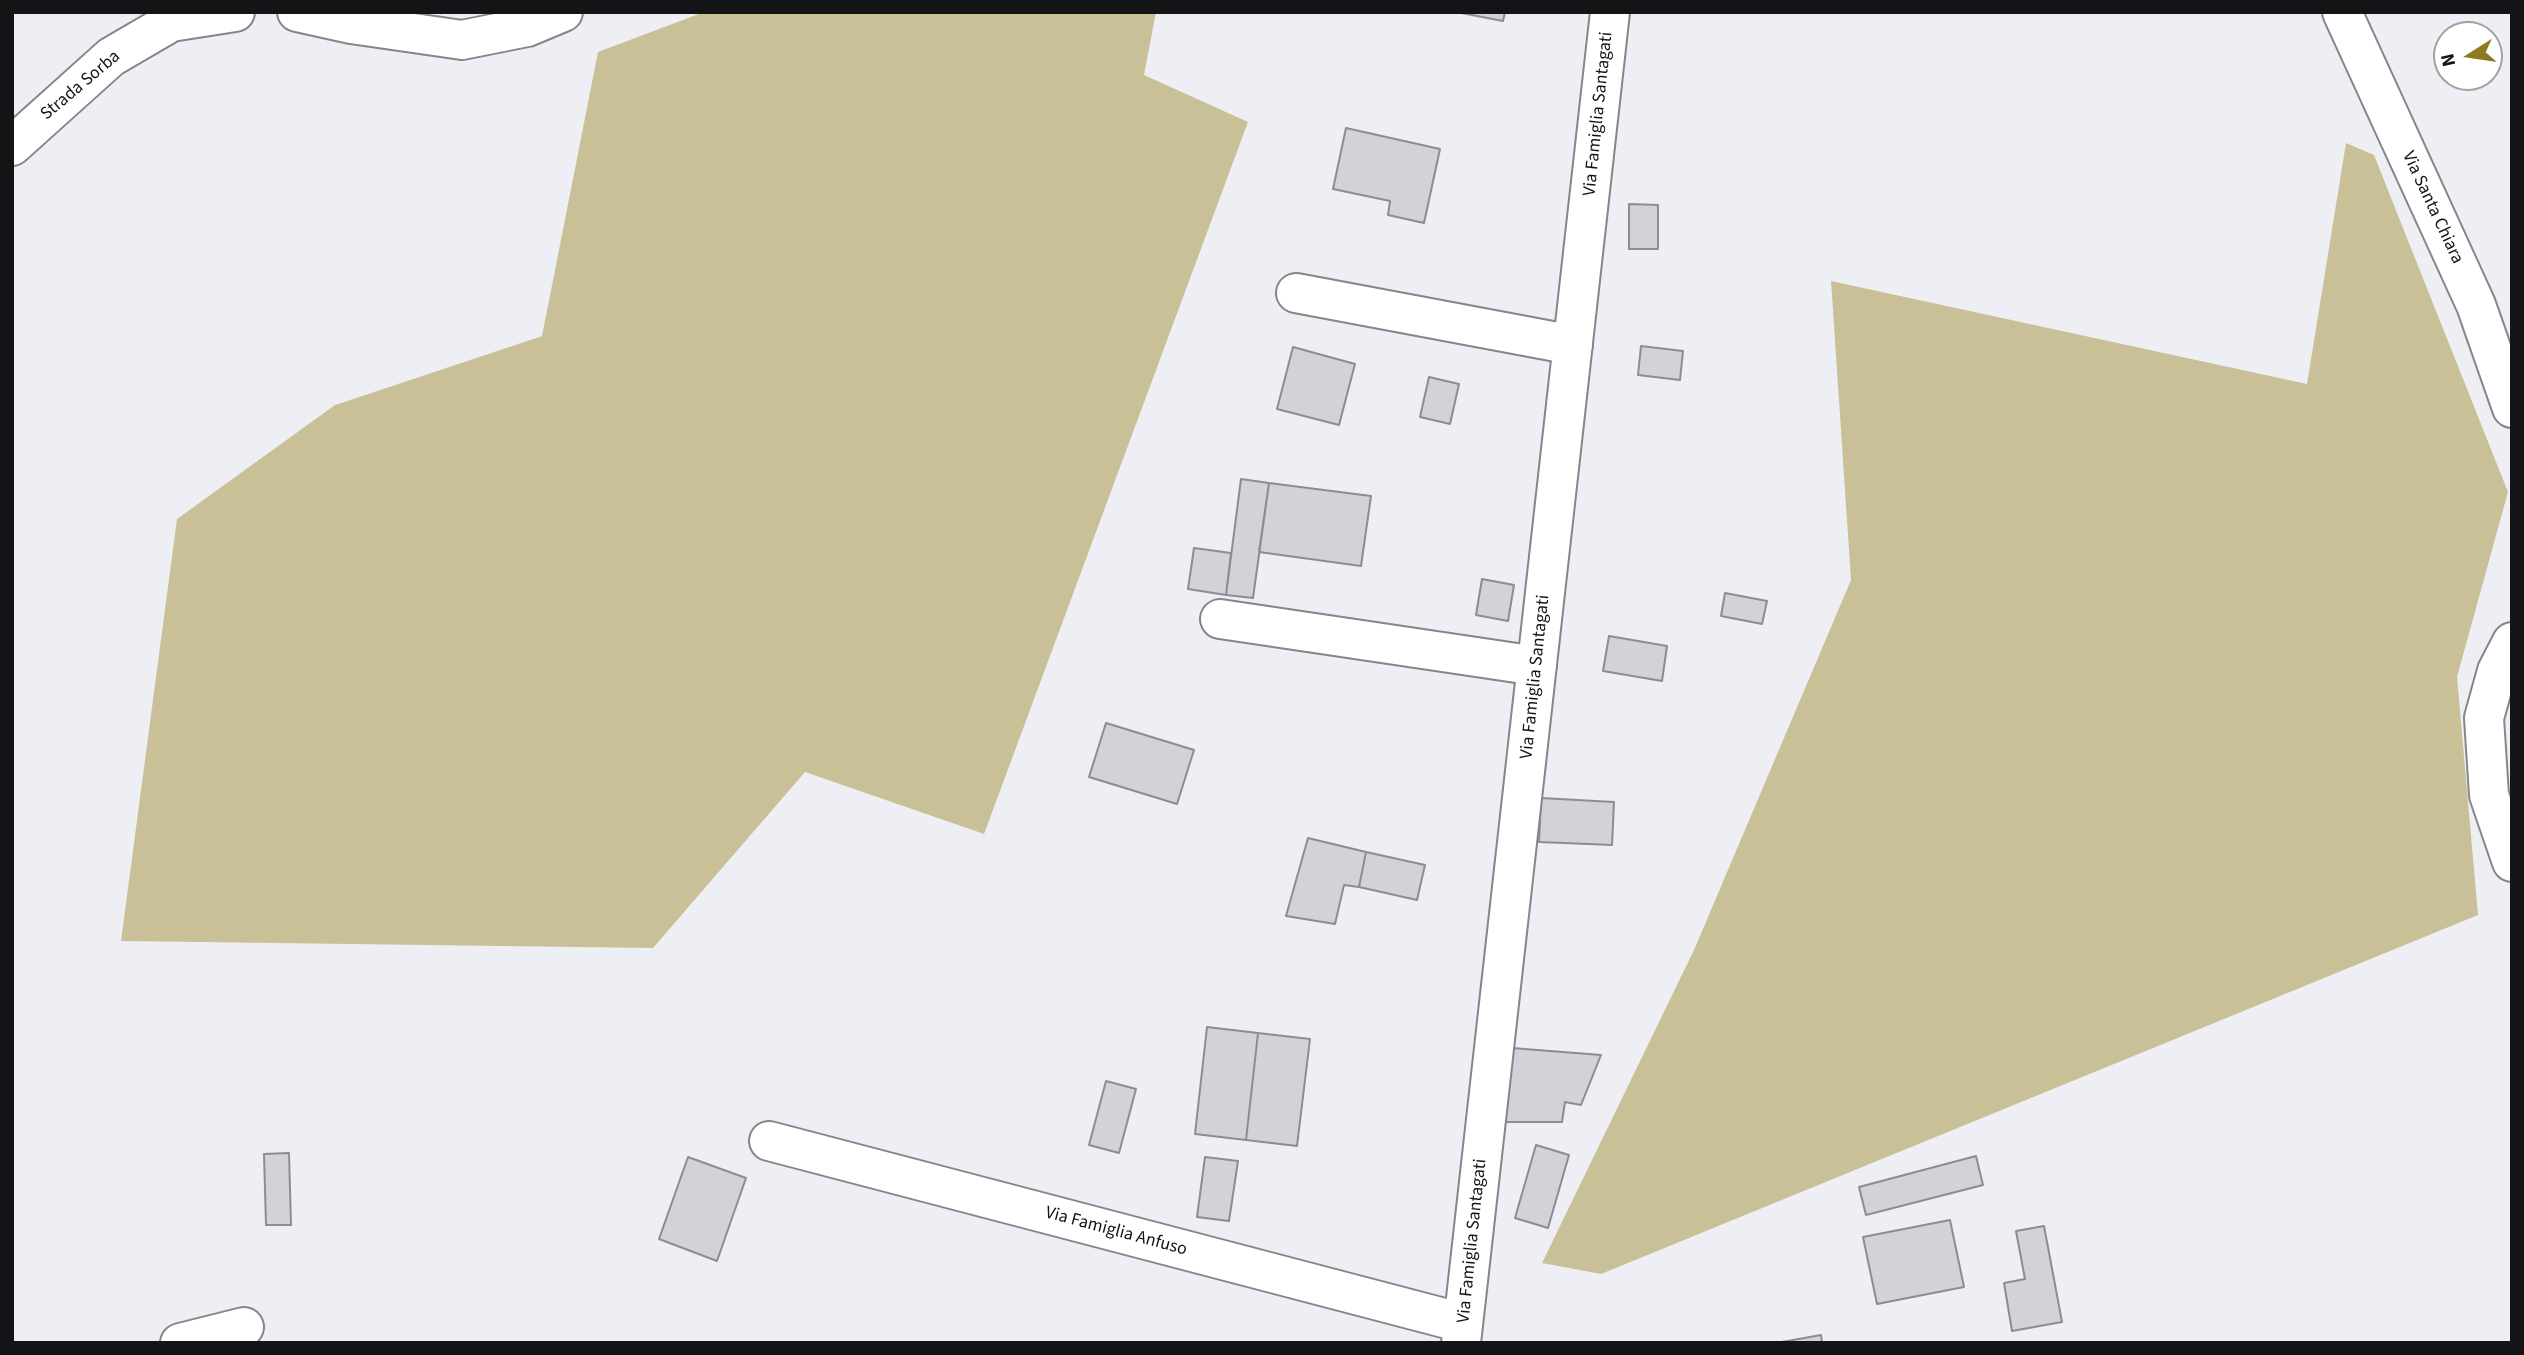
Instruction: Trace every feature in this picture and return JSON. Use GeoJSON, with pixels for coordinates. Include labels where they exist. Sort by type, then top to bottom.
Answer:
{"type":"FeatureCollection","features":[{"type":"Feature","properties":{"kind":"street","name":"Strada Sorba"},"geometry":{"type":"LineString","coordinates":[[12,146],[111,57],[171,22],[235,12]]}},
{"type":"Feature","properties":{"kind":"street"},"geometry":{"type":"LineString","coordinates":[[297,12],[351,24],[462,40],[527,27],[563,12]]}},
{"type":"Feature","properties":{"kind":"street","name":"Via Famiglia Santagati"},"geometry":{"type":"LineString","coordinates":[[1462,1333],[1610,12]]}},
{"type":"Feature","properties":{"kind":"street","name":"Via Santa Chiara"},"geometry":{"type":"LineString","coordinates":[[2342,12],[2476,305],[2512,408]]}},
{"type":"Feature","properties":{"kind":"street"},"geometry":{"type":"LineString","coordinates":[[1296,293],[1573,345]]}},
{"type":"Feature","properties":{"kind":"street"},"geometry":{"type":"LineString","coordinates":[[1220,618],[1537,666]]}},
{"type":"Feature","properties":{"kind":"street"},"geometry":{"type":"LineString","coordinates":[[2512,642],[2497,671],[2484,718],[2489,794],[2512,862]]}},
{"type":"Feature","properties":{"kind":"street","name":"Via Famiglia Anfuso"},"geometry":{"type":"LineString","coordinates":[[769,1141],[1462,1333]]}},
{"type":"Feature","properties":{"kind":"street"},"geometry":{"type":"LineString","coordinates":[[180,1343],[244,1327]]}},
{"type":"Feature","properties":{"kind":"shaded area"},"geometry":{"type":"Polygon","coordinates":[[[704,12],[1156,12],[1144,75],[1248,122],[984,834],[805,772],[653,948],[121,941],[177,519],[335,405],[542,336],[598,52],[704,12]]]}},
{"type":"Feature","properties":{"kind":"shaded area"},"geometry":{"type":"Polygon","coordinates":[[[2346,143],[2374,155],[2508,492],[2457,677],[2478,915],[1601,1274],[1542,1263],[1694,950],[1851,580],[1831,281],[2307,384],[2346,143]]]}},
{"type":"Feature","properties":{"kind":"building"},"geometry":{"type":"Polygon","coordinates":[[[1456,12],[1505,12],[1503,21],[1456,12]]]}},
{"type":"Feature","properties":{"kind":"building"},"geometry":{"type":"Polygon","coordinates":[[[1346,128],[1440,149],[1424,223],[1388,215],[1390,201],[1333,189],[1346,128]]]}},
{"type":"Feature","properties":{"kind":"building"},"geometry":{"type":"Polygon","coordinates":[[[1629,204],[1658,205],[1658,249],[1629,249],[1629,204]]]}},
{"type":"Feature","properties":{"kind":"building"},"geometry":{"type":"Polygon","coordinates":[[[1641,346],[1683,351],[1680,380],[1638,375],[1641,346]]]}},
{"type":"Feature","properties":{"kind":"building"},"geometry":{"type":"Polygon","coordinates":[[[1293,347],[1355,364],[1339,425],[1277,409],[1293,347]]]}},
{"type":"Feature","properties":{"kind":"building"},"geometry":{"type":"Polygon","coordinates":[[[1429,377],[1459,384],[1450,424],[1420,417],[1429,377]]]}},
{"type":"Feature","properties":{"kind":"building"},"geometry":{"type":"Polygon","coordinates":[[[1241,479],[1269,483],[1253,598],[1226,595],[1241,479]]]}},
{"type":"Feature","properties":{"kind":"building"},"geometry":{"type":"Polygon","coordinates":[[[1269,483],[1371,496],[1361,566],[1259,552],[1269,483]]]}},
{"type":"Feature","properties":{"kind":"building"},"geometry":{"type":"Polygon","coordinates":[[[1194,548],[1231,553],[1226,595],[1188,589],[1194,548]]]}},
{"type":"Feature","properties":{"kind":"building"},"geometry":{"type":"Polygon","coordinates":[[[1482,579],[1514,585],[1508,621],[1476,615],[1482,579]]]}},
{"type":"Feature","properties":{"kind":"building"},"geometry":{"type":"Polygon","coordinates":[[[1725,593],[1767,601],[1762,624],[1721,616],[1725,593]]]}},
{"type":"Feature","properties":{"kind":"building"},"geometry":{"type":"Polygon","coordinates":[[[1609,636],[1667,646],[1662,681],[1603,671],[1609,636]]]}},
{"type":"Feature","properties":{"kind":"building"},"geometry":{"type":"Polygon","coordinates":[[[1106,723],[1194,750],[1177,804],[1089,777],[1106,723]]]}},
{"type":"Feature","properties":{"kind":"building"},"geometry":{"type":"Polygon","coordinates":[[[1541,798],[1614,802],[1612,845],[1539,842],[1541,798]]]}},
{"type":"Feature","properties":{"kind":"building"},"geometry":{"type":"Polygon","coordinates":[[[1308,838],[1366,852],[1359,887],[1344,885],[1335,924],[1286,916],[1308,838]]]}},
{"type":"Feature","properties":{"kind":"building"},"geometry":{"type":"Polygon","coordinates":[[[1366,852],[1425,865],[1417,900],[1359,887],[1366,852]]]}},
{"type":"Feature","properties":{"kind":"building"},"geometry":{"type":"Polygon","coordinates":[[[1207,1027],[1258,1033],[1246,1140],[1195,1134],[1207,1027]]]}},
{"type":"Feature","properties":{"kind":"building"},"geometry":{"type":"Polygon","coordinates":[[[1258,1033],[1310,1039],[1297,1146],[1246,1140],[1258,1033]]]}},
{"type":"Feature","properties":{"kind":"building"},"geometry":{"type":"Polygon","coordinates":[[[1512,1048],[1601,1055],[1581,1105],[1565,1102],[1562,1122],[1503,1122],[1512,1048]]]}},
{"type":"Feature","properties":{"kind":"building"},"geometry":{"type":"Polygon","coordinates":[[[1106,1081],[1136,1089],[1119,1153],[1089,1145],[1106,1081]]]}},
{"type":"Feature","properties":{"kind":"building"},"geometry":{"type":"Polygon","coordinates":[[[1536,1145],[1569,1155],[1548,1228],[1515,1218],[1536,1145]]]}},
{"type":"Feature","properties":{"kind":"building"},"geometry":{"type":"Polygon","coordinates":[[[289,1153],[291,1225],[266,1225],[264,1154],[289,1153]]]}},
{"type":"Feature","properties":{"kind":"building"},"geometry":{"type":"Polygon","coordinates":[[[1976,1156],[1983,1185],[1866,1215],[1859,1187],[1976,1156]]]}},
{"type":"Feature","properties":{"kind":"building"},"geometry":{"type":"Polygon","coordinates":[[[688,1157],[746,1178],[717,1261],[659,1239],[688,1157]]]}},
{"type":"Feature","properties":{"kind":"building"},"geometry":{"type":"Polygon","coordinates":[[[1205,1157],[1238,1161],[1229,1221],[1197,1217],[1205,1157]]]}},
{"type":"Feature","properties":{"kind":"building"},"geometry":{"type":"Polygon","coordinates":[[[1950,1220],[1964,1287],[1877,1304],[1863,1237],[1950,1220]]]}},
{"type":"Feature","properties":{"kind":"building"},"geometry":{"type":"Polygon","coordinates":[[[2044,1226],[2062,1322],[2012,1331],[2004,1283],[2025,1279],[2016,1231],[2044,1226]]]}},
{"type":"Feature","properties":{"kind":"building"},"geometry":{"type":"Polygon","coordinates":[[[1821,1335],[1822,1343],[1776,1343],[1821,1335]]]}}]}
